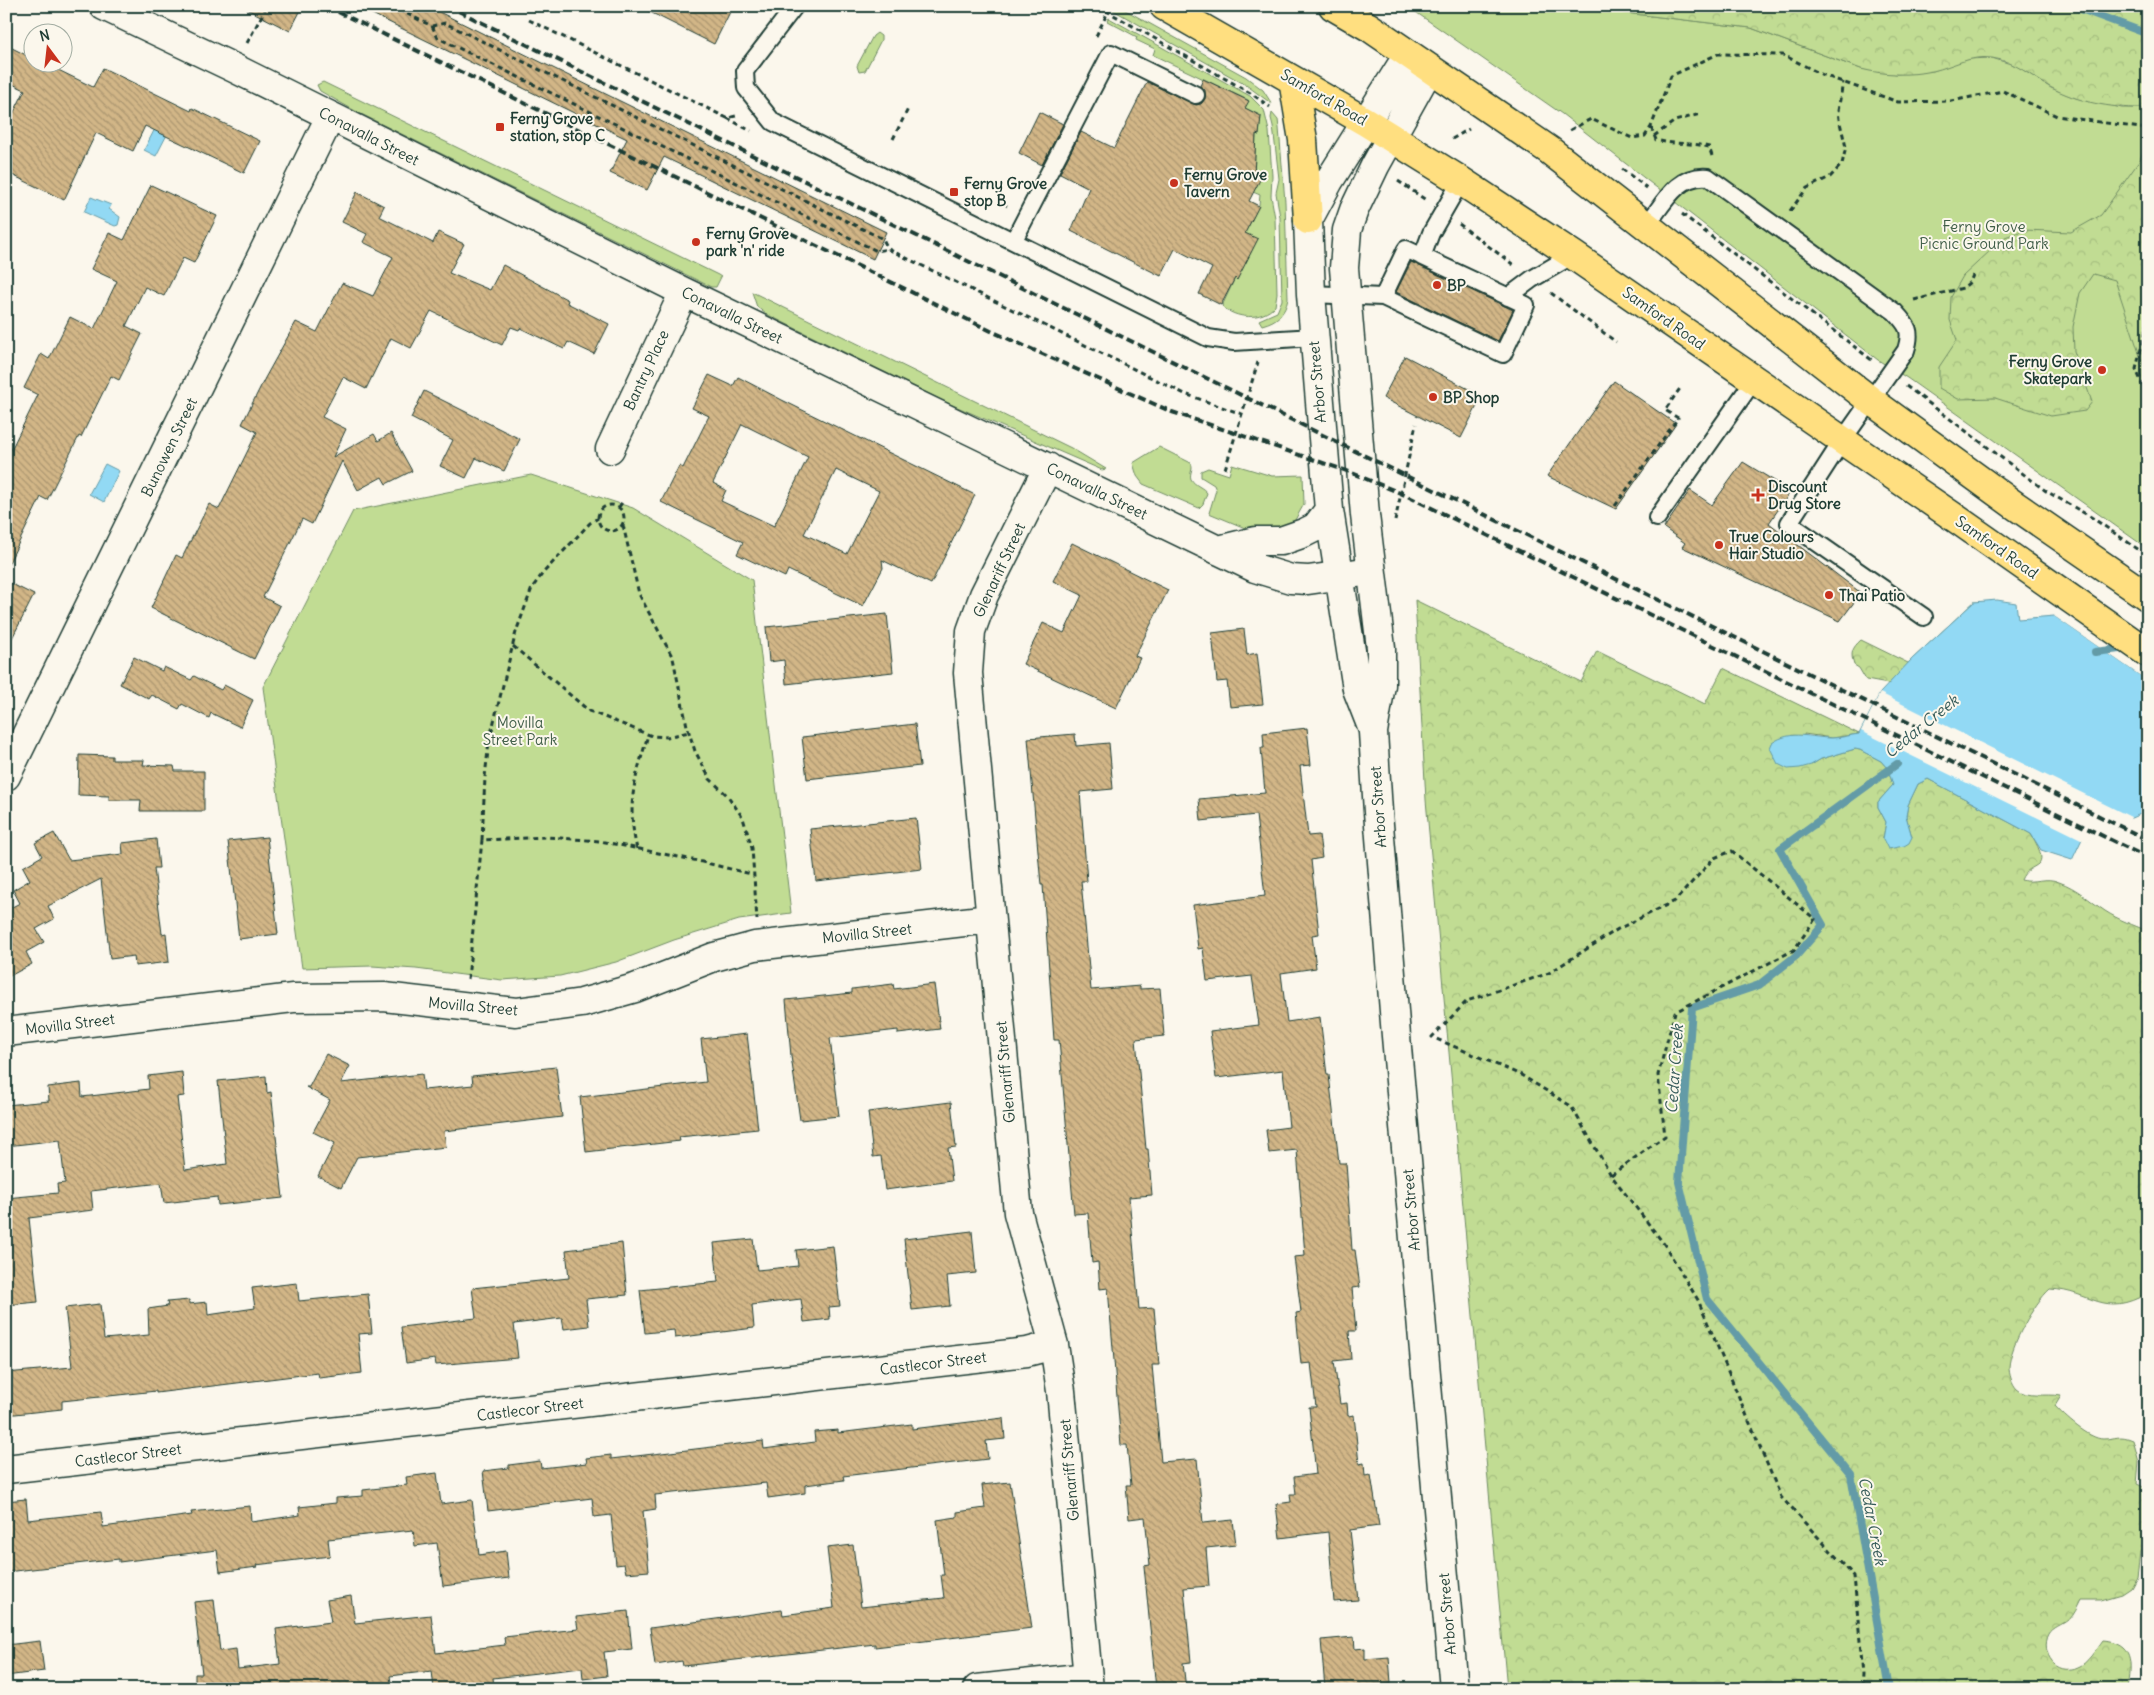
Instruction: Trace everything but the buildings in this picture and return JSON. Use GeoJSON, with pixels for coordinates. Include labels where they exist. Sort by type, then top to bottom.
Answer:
{"type":"FeatureCollection","features":[{"type":"Feature","properties":{"kind":"main road","name":"Samford Road"},"geometry":{"type":"LineString","coordinates":[[1164,6],[1392,137],[1461,181],[1573,255],[2148,653]]}},
{"type":"Feature","properties":{"kind":"main road"},"geometry":{"type":"LineString","coordinates":[[1333,6],[1369,28],[1549,150],[1870,400],[2013,504],[2148,597]]}},
{"type":"Feature","properties":{"kind":"main road"},"geometry":{"type":"LineString","coordinates":[[1293,80],[1303,140],[1308,220]]}},
{"type":"Feature","properties":{"kind":"street","name":"Conavalla Street"},"geometry":{"type":"LineString","coordinates":[[104,6],[234,68],[684,292],[1255,568],[1291,579],[1308,580],[1372,571]]}},
{"type":"Feature","properties":{"kind":"street"},"geometry":{"type":"LineString","coordinates":[[1308,220],[1329,181],[1366,122],[1419,62]]}},
{"type":"Feature","properties":{"kind":"street","name":"Arbor Street"},"geometry":{"type":"LineString","coordinates":[[1419,62],[1392,137],[1364,188],[1347,230],[1344,251],[1346,296],[1365,515],[1380,620],[1381,685],[1373,732],[1396,1036],[1454,1689]]}},
{"type":"Feature","properties":{"kind":"street","name":"Bunowen Street"},"geometry":{"type":"LineString","coordinates":[[6,776],[330,117]]}},
{"type":"Feature","properties":{"kind":"street","name":"Arbor Street"},"geometry":{"type":"LineString","coordinates":[[1308,220],[1314,337],[1329,510],[1357,689],[1373,732]]}},
{"type":"Feature","properties":{"kind":"street","name":"Bantry Place"},"geometry":{"type":"LineString","coordinates":[[610,449],[684,292]]}},
{"type":"Feature","properties":{"kind":"street","name":"Glenariff Street"},"geometry":{"type":"LineString","coordinates":[[1048,467],[984,596],[971,631],[968,673],[1018,1213],[1054,1345],[1061,1391],[1089,1683]]}},
{"type":"Feature","properties":{"kind":"street"},"geometry":{"type":"LineString","coordinates":[[1218,550],[1255,541],[1281,541],[1304,534],[1316,527],[1329,510]]}},
{"type":"Feature","properties":{"kind":"street","name":"Movilla Street"},"geometry":{"type":"LineString","coordinates":[[6,1032],[293,998],[384,997],[516,1012],[582,1003],[635,988],[714,957],[755,946],[990,920]]}},
{"type":"Feature","properties":{"kind":"street","name":"Castlecor Street"},"geometry":{"type":"LineString","coordinates":[[6,1469],[1027,1352],[1054,1345]]}},
{"type":"Feature","properties":{"kind":"street"},"geometry":{"type":"LineString","coordinates":[[977,1689],[1089,1683]]}},
{"type":"Feature","properties":{"kind":"lane"},"geometry":{"type":"LineString","coordinates":[[795,6],[745,71],[746,88],[773,122],[1208,338],[1234,342],[1314,337]]}},
{"type":"Feature","properties":{"kind":"lane"},"geometry":{"type":"LineString","coordinates":[[1014,240],[1111,54],[1196,95]]}},
{"type":"Feature","properties":{"kind":"lane"},"geometry":{"type":"LineString","coordinates":[[1647,225],[1679,184],[1697,176],[1708,177],[1898,314],[1906,323],[1910,338],[1906,350],[1842,441],[1789,523],[1924,617]]}},
{"type":"Feature","properties":{"kind":"lane"},"geometry":{"type":"LineString","coordinates":[[1422,257],[1431,233],[1461,181]]}},
{"type":"Feature","properties":{"kind":"lane"},"geometry":{"type":"LineString","coordinates":[[1311,294],[1383,297],[1503,354],[1526,305],[1406,249],[1383,297]]}},
{"type":"Feature","properties":{"kind":"lane"},"geometry":{"type":"LineString","coordinates":[[1508,297],[1532,279],[1573,255]]}},
{"type":"Feature","properties":{"kind":"lane"},"geometry":{"type":"LineString","coordinates":[[1657,518],[1754,380]]}},
{"type":"Feature","properties":{"kind":"path"},"geometry":{"type":"LineString","coordinates":[[245,46],[267,6]]}},
{"type":"Feature","properties":{"kind":"path"},"geometry":{"type":"LineString","coordinates":[[391,6],[432,26],[438,38],[877,251],[888,249],[1185,394],[1242,414]]}},
{"type":"Feature","properties":{"kind":"path"},"geometry":{"type":"LineString","coordinates":[[1098,6],[1252,94],[1266,104]]}},
{"type":"Feature","properties":{"kind":"path"},"geometry":{"type":"LineString","coordinates":[[529,20],[727,118],[736,116]]}},
{"type":"Feature","properties":{"kind":"path"},"geometry":{"type":"LineString","coordinates":[[432,26],[445,23],[883,238],[888,249]]}},
{"type":"Feature","properties":{"kind":"path"},"geometry":{"type":"LineString","coordinates":[[1570,130],[1591,119],[1632,138],[1645,136],[1671,76],[1718,54],[1783,55],[1823,75],[1898,102],[1951,101],[2003,91],[2057,116],[2148,129]]}},
{"type":"Feature","properties":{"kind":"path"},"geometry":{"type":"LineString","coordinates":[[1778,228],[1807,188],[1830,177],[1842,164],[1846,147],[1838,111],[1843,82]]}},
{"type":"Feature","properties":{"kind":"path"},"geometry":{"type":"LineString","coordinates":[[893,139],[909,108]]}},
{"type":"Feature","properties":{"kind":"path"},"geometry":{"type":"LineString","coordinates":[[1654,136],[1675,121],[1700,114]]}},
{"type":"Feature","properties":{"kind":"path"},"geometry":{"type":"LineString","coordinates":[[1562,125],[1578,136]]}},
{"type":"Feature","properties":{"kind":"path"},"geometry":{"type":"LineString","coordinates":[[1650,127],[1656,140],[1669,144],[1693,143],[1709,147],[1715,164],[1708,177]]}},
{"type":"Feature","properties":{"kind":"path"},"geometry":{"type":"LineString","coordinates":[[1452,139],[1472,128]]}},
{"type":"Feature","properties":{"kind":"path"},"geometry":{"type":"LineString","coordinates":[[1617,166],[2046,491],[2091,517],[2148,556]]}},
{"type":"Feature","properties":{"kind":"path"},"geometry":{"type":"LineString","coordinates":[[1898,314],[1912,300],[1963,288],[1970,282],[1972,275]]}},
{"type":"Feature","properties":{"kind":"path"},"geometry":{"type":"LineString","coordinates":[[2148,322],[2136,369],[2148,398]]}},
{"type":"Feature","properties":{"kind":"path"},"geometry":{"type":"LineString","coordinates":[[1225,469],[1257,369]]}},
{"type":"Feature","properties":{"kind":"path"},"geometry":{"type":"LineString","coordinates":[[1615,506],[1678,418],[1665,410],[1681,387]]}},
{"type":"Feature","properties":{"kind":"path"},"geometry":{"type":"LineString","coordinates":[[1393,529],[1416,424]]}},
{"type":"Feature","properties":{"kind":"path"},"geometry":{"type":"LineString","coordinates":[[619,507],[623,501]]}},
{"type":"Feature","properties":{"kind":"path"},"geometry":{"type":"LineString","coordinates":[[623,525],[616,531],[608,530],[600,526],[599,513],[605,506],[614,505],[619,507],[625,517],[623,525],[639,594],[673,658],[695,751],[710,779],[728,796],[743,818],[752,848],[758,923]]}},
{"type":"Feature","properties":{"kind":"path"},"geometry":{"type":"LineString","coordinates":[[468,982],[482,840],[484,786],[489,742],[513,646],[526,603],[537,580],[564,548],[590,523],[598,518]]}},
{"type":"Feature","properties":{"kind":"path"},"geometry":{"type":"LineString","coordinates":[[513,646],[589,711],[648,735],[667,737],[689,732]]}},
{"type":"Feature","properties":{"kind":"path"},"geometry":{"type":"LineString","coordinates":[[637,849],[631,803],[648,735]]}},
{"type":"Feature","properties":{"kind":"path"},"geometry":{"type":"LineString","coordinates":[[482,840],[525,837],[570,838],[637,849],[755,875]]}},
{"type":"Feature","properties":{"kind":"path"},"geometry":{"type":"LineString","coordinates":[[1611,1175],[1665,1136],[1658,1075],[1676,1012],[1794,950],[1814,919],[1732,851],[1714,858],[1675,901],[1618,929],[1549,972],[1467,1001],[1432,1037],[1521,1075],[1571,1106],[1611,1175],[1664,1244],[1698,1300],[1780,1497],[1854,1576],[1863,1674],[1862,1689]]}},
{"type":"Feature","properties":{"kind":"green space"},"geometry":{"type":"Polygon","coordinates":[[[1106,6],[1118,6],[1246,77],[1263,90],[1272,104],[1246,85],[1106,6]]]}},
{"type":"Feature","properties":{"kind":"green space","name":"Ferny Grove Picnic Ground Park"},"geometry":{"type":"Polygon","coordinates":[[[1407,6],[1568,6],[1751,28],[1861,69],[1897,74],[1933,71],[1966,59],[1992,58],[2017,66],[2051,88],[2076,98],[2122,108],[2148,108],[2148,549],[1907,378],[1878,360],[1562,114],[1407,6]]]}},
{"type":"Feature","properties":{"kind":"green space"},"geometry":{"type":"Polygon","coordinates":[[[1568,6],[2148,6],[2148,371],[2143,365],[2115,280],[2093,274],[2080,293],[2073,327],[2074,351],[2092,402],[2085,411],[2051,416],[1995,398],[1958,399],[1939,388],[1939,367],[1957,340],[1950,320],[1951,297],[1963,276],[2005,237],[2025,230],[2071,232],[2101,215],[2140,160],[2147,139],[2142,108],[2118,107],[2072,97],[2050,87],[2008,62],[1992,58],[1969,59],[1924,73],[1879,73],[1861,69],[1751,28],[1568,6]]]}},
{"type":"Feature","properties":{"kind":"green space"},"geometry":{"type":"Polygon","coordinates":[[[1109,18],[1250,96],[1264,110],[1269,131],[1272,176],[1271,196],[1275,218],[1277,293],[1275,306],[1270,311],[1256,316],[1241,316],[1222,306],[1235,278],[1237,280],[1245,233],[1259,205],[1260,195],[1253,192],[1260,178],[1254,175],[1256,134],[1259,135],[1261,116],[1245,108],[1248,100],[1153,55],[1155,49],[1136,40],[1137,37],[1107,21],[1109,18]]]}},
{"type":"Feature","properties":{"kind":"green space"},"geometry":{"type":"Polygon","coordinates":[[[877,33],[881,36],[881,40],[865,71],[859,72],[857,66],[873,36],[877,33]]]}},
{"type":"Feature","properties":{"kind":"green space"},"geometry":{"type":"Polygon","coordinates":[[[323,82],[718,275],[721,277],[716,287],[711,287],[357,112],[320,91],[317,85],[323,82]]]}},
{"type":"Feature","properties":{"kind":"green space"},"geometry":{"type":"Polygon","coordinates":[[[1272,113],[1278,120],[1279,128],[1285,202],[1288,299],[1285,309],[1280,316],[1262,325],[1259,320],[1277,312],[1282,300],[1280,217],[1276,193],[1279,179],[1271,118],[1272,113]]]}},
{"type":"Feature","properties":{"kind":"green space"},"geometry":{"type":"Polygon","coordinates":[[[752,292],[1071,448],[1106,469],[1102,470],[948,403],[766,314],[757,307],[752,292]]]}},
{"type":"Feature","properties":{"kind":"green space"},"geometry":{"type":"Polygon","coordinates":[[[1159,447],[1191,463],[1191,479],[1207,493],[1203,504],[1199,508],[1143,484],[1137,476],[1133,463],[1159,447]]]}},
{"type":"Feature","properties":{"kind":"green space"},"geometry":{"type":"Polygon","coordinates":[[[1232,464],[1272,476],[1303,475],[1304,504],[1295,520],[1287,528],[1250,530],[1209,513],[1216,490],[1214,485],[1201,477],[1201,471],[1208,468],[1229,475],[1232,464]]]}},
{"type":"Feature","properties":{"kind":"green space","name":"Movilla Street Park"},"geometry":{"type":"Polygon","coordinates":[[[531,475],[633,508],[752,580],[791,913],[739,920],[674,940],[616,962],[560,976],[502,980],[416,969],[372,966],[302,968],[263,687],[353,511],[531,475]]]}},
{"type":"Feature","properties":{"kind":"green space"},"geometry":{"type":"Polygon","coordinates":[[[1415,600],[1581,682],[1597,651],[1705,704],[1723,668],[1859,734],[1832,738],[1804,734],[1811,765],[1821,759],[1855,749],[1881,761],[1888,769],[1893,785],[1878,802],[1878,807],[1886,822],[1883,839],[1912,837],[1906,816],[1908,805],[1918,784],[1928,779],[2031,834],[2041,855],[2040,861],[2021,880],[2054,880],[2078,891],[2110,914],[2148,931],[2148,1293],[2120,1304],[2108,1304],[2077,1294],[2050,1289],[2037,1304],[2024,1325],[2010,1358],[2009,1367],[2011,1379],[2021,1392],[2032,1395],[2061,1396],[2055,1406],[2070,1421],[2084,1431],[2097,1438],[2121,1437],[2133,1440],[2139,1462],[2137,1484],[2148,1489],[2148,1539],[2140,1553],[2137,1577],[2131,1588],[2122,1594],[2101,1600],[2080,1600],[2070,1618],[2049,1634],[2046,1649],[2057,1666],[2071,1669],[2085,1663],[2102,1641],[2120,1646],[2125,1650],[2130,1663],[2128,1689],[1507,1689],[1426,800],[1415,600]]]}},
{"type":"Feature","properties":{"kind":"green space"},"geometry":{"type":"Polygon","coordinates":[[[1974,602],[1984,602],[1888,684],[1866,680],[1859,668],[1854,665],[1853,651],[1861,640],[1908,663],[1974,602]]]}},
{"type":"Feature","properties":{"kind":"water"},"geometry":{"type":"Polygon","coordinates":[[[160,119],[172,125],[156,156],[144,150],[160,119]]]}},
{"type":"Feature","properties":{"kind":"water"},"geometry":{"type":"Polygon","coordinates":[[[91,197],[111,205],[109,209],[120,217],[118,225],[115,226],[84,212],[91,197]]]}},
{"type":"Feature","properties":{"kind":"water"},"geometry":{"type":"Polygon","coordinates":[[[105,464],[119,471],[104,502],[89,494],[105,464]]]}},
{"type":"Feature","properties":{"kind":"water"},"geometry":{"type":"Polygon","coordinates":[[[1997,600],[2016,603],[2018,619],[2054,616],[2148,681],[2148,698],[2146,699],[2148,714],[2148,816],[2143,813],[2082,839],[2072,860],[2041,850],[2031,834],[1928,779],[1918,784],[1908,805],[1906,816],[1912,837],[1909,843],[1904,846],[1888,849],[1883,839],[1886,822],[1878,807],[1878,802],[1893,785],[1888,769],[1881,761],[1855,749],[1821,759],[1811,765],[1800,768],[1788,769],[1778,764],[1770,748],[1772,743],[1787,736],[1801,735],[1839,738],[1859,734],[1880,693],[1912,659],[1974,602],[1997,600]]]}},
{"type":"Feature","properties":{"kind":"pier"},"geometry":{"type":"Polygon","coordinates":[[[2054,616],[2058,616],[2148,678],[2148,681],[2054,616]]]}},
{"type":"Feature","properties":{"kind":"pier"},"geometry":{"type":"Polygon","coordinates":[[[1880,693],[2131,817],[2130,820],[2085,841],[1861,731],[1880,693]]]}},
{"type":"Feature","properties":{"kind":"waterway"},"geometry":{"type":"LineString","coordinates":[[2073,6],[2148,34]]}},
{"type":"Feature","properties":{"kind":"waterway","name":"Cedar Creek"},"geometry":{"type":"LineString","coordinates":[[2095,652],[2128,648]]}},
{"type":"Feature","properties":{"kind":"waterway","name":"Cedar Creek"},"geometry":{"type":"LineString","coordinates":[[1889,1689],[1851,1475],[1707,1299],[1679,1182],[1692,1008],[1759,985],[1797,955],[1823,925],[1780,849],[1897,764]]}},
{"type":"Feature","properties":{"kind":"railway"},"geometry":{"type":"LineString","coordinates":[[448,6],[2148,840]]}},
{"type":"Feature","properties":{"kind":"railway"},"geometry":{"type":"LineString","coordinates":[[338,12],[991,331],[1172,412],[1347,471],[1405,495],[2148,858]]}},
{"type":"Feature","properties":{"kind":"place","name":"Ferny Grove station, stop C"},"geometry":{"type":"Point","coordinates":[500,127]}},
{"type":"Feature","properties":{"kind":"place","name":"Ferny Grove Tavern"},"geometry":{"type":"Point","coordinates":[1174,183]}},
{"type":"Feature","properties":{"kind":"place","name":"Ferny Grove stop B"},"geometry":{"type":"Point","coordinates":[954,192]}},
{"type":"Feature","properties":{"kind":"place","name":"Ferny Grove park 'n' ride"},"geometry":{"type":"Point","coordinates":[696,242]}},
{"type":"Feature","properties":{"kind":"place","name":"BP"},"geometry":{"type":"Point","coordinates":[1437,285]}},
{"type":"Feature","properties":{"kind":"place","name":"Ferny Grove Skatepark"},"geometry":{"type":"Point","coordinates":[2102,370]}},
{"type":"Feature","properties":{"kind":"place","name":"BP Shop"},"geometry":{"type":"Point","coordinates":[1433,397]}},
{"type":"Feature","properties":{"kind":"place","name":"Discount Drug Store"},"geometry":{"type":"Point","coordinates":[1758,495]}},
{"type":"Feature","properties":{"kind":"place","name":"True Colours Hair Studio"},"geometry":{"type":"Point","coordinates":[1719,545]}},
{"type":"Feature","properties":{"kind":"place","name":"Thai Patio"},"geometry":{"type":"Point","coordinates":[1829,595]}}]}
